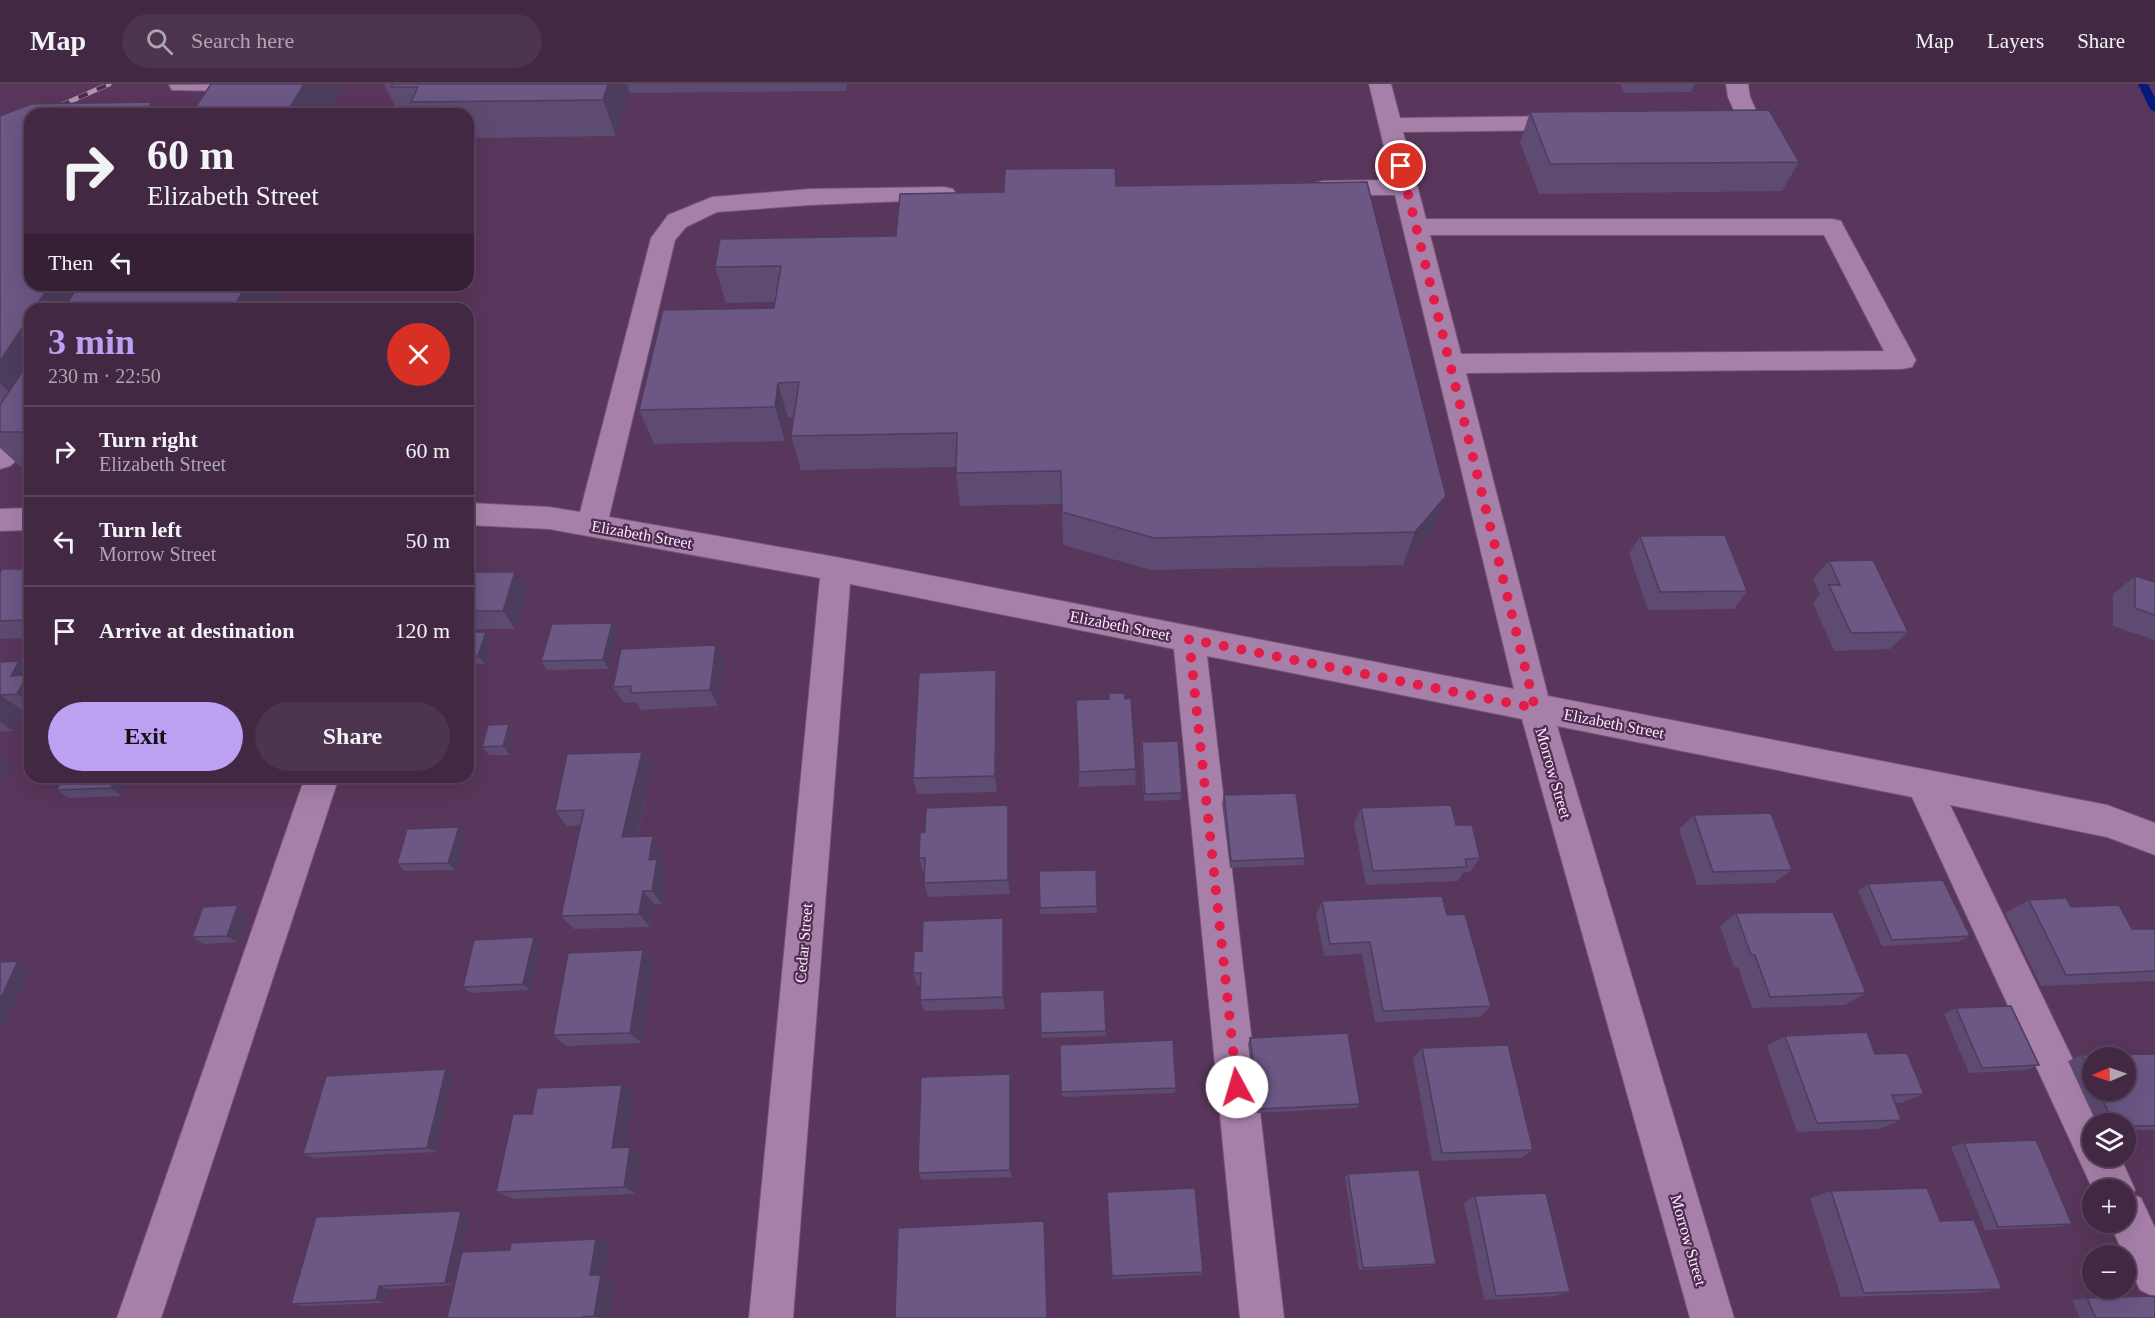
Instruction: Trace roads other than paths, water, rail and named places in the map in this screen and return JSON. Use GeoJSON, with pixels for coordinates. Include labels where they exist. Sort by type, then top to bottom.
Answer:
{"type":"FeatureCollection","features":[{"type":"Feature","properties":{"kind":"street"},"geometry":{"type":"LineString","coordinates":[[180,85],[236,84],[225,108]]}},
{"type":"Feature","properties":{"kind":"street","name":"Morrow Street"},"geometry":{"type":"LineString","coordinates":[[1380,84],[1535,708],[1712,1318]]}},
{"type":"Feature","properties":{"kind":"street"},"geometry":{"type":"LineString","coordinates":[[1694,122],[1750,121],[1739,97],[1737,84]]}},
{"type":"Feature","properties":{"kind":"street"},"geometry":{"type":"LineString","coordinates":[[1391,125],[1592,123]]}},
{"type":"Feature","properties":{"kind":"street"},"geometry":{"type":"LineString","coordinates":[[1299,189],[1406,187]]}},
{"type":"Feature","properties":{"kind":"street"},"geometry":{"type":"LineString","coordinates":[[592,525],[663,238],[677,221],[712,205],[810,197],[965,194]]}},
{"type":"Feature","properties":{"kind":"street"},"geometry":{"type":"LineString","coordinates":[[1416,227],[1832,227],[1902,360],[1450,364]]}},
{"type":"Feature","properties":{"kind":"street"},"geometry":{"type":"LineString","coordinates":[[0,458],[24,437]]}},
{"type":"Feature","properties":{"kind":"street","name":"Elizabeth Street"},"geometry":{"type":"LineString","coordinates":[[474,514],[549,518],[836,569],[2107,821],[2155,839]]}},
{"type":"Feature","properties":{"kind":"street"},"geometry":{"type":"LineString","coordinates":[[0,520],[24,519]]}},
{"type":"Feature","properties":{"kind":"street","name":"Cedar Street"},"geometry":{"type":"LineString","coordinates":[[771,1318],[836,569]]}},
{"type":"Feature","properties":{"kind":"street"},"geometry":{"type":"LineString","coordinates":[[1189,639],[1262,1318]]}},
{"type":"Feature","properties":{"kind":"street"},"geometry":{"type":"LineString","coordinates":[[139,1318],[320,783]]}},
{"type":"Feature","properties":{"kind":"street"},"geometry":{"type":"LineString","coordinates":[[1923,785],[2082,1122]]}},
{"type":"Feature","properties":{"kind":"street"},"geometry":{"type":"LineString","coordinates":[[2135,1233],[2155,1275]]}},
{"type":"Feature","properties":{"kind":"waterway"},"geometry":{"type":"LineString","coordinates":[[2143,84],[2155,109]]}},
{"type":"Feature","properties":{"kind":"railway"},"geometry":{"type":"LineString","coordinates":[[55,108],[109,84]]}}]}
